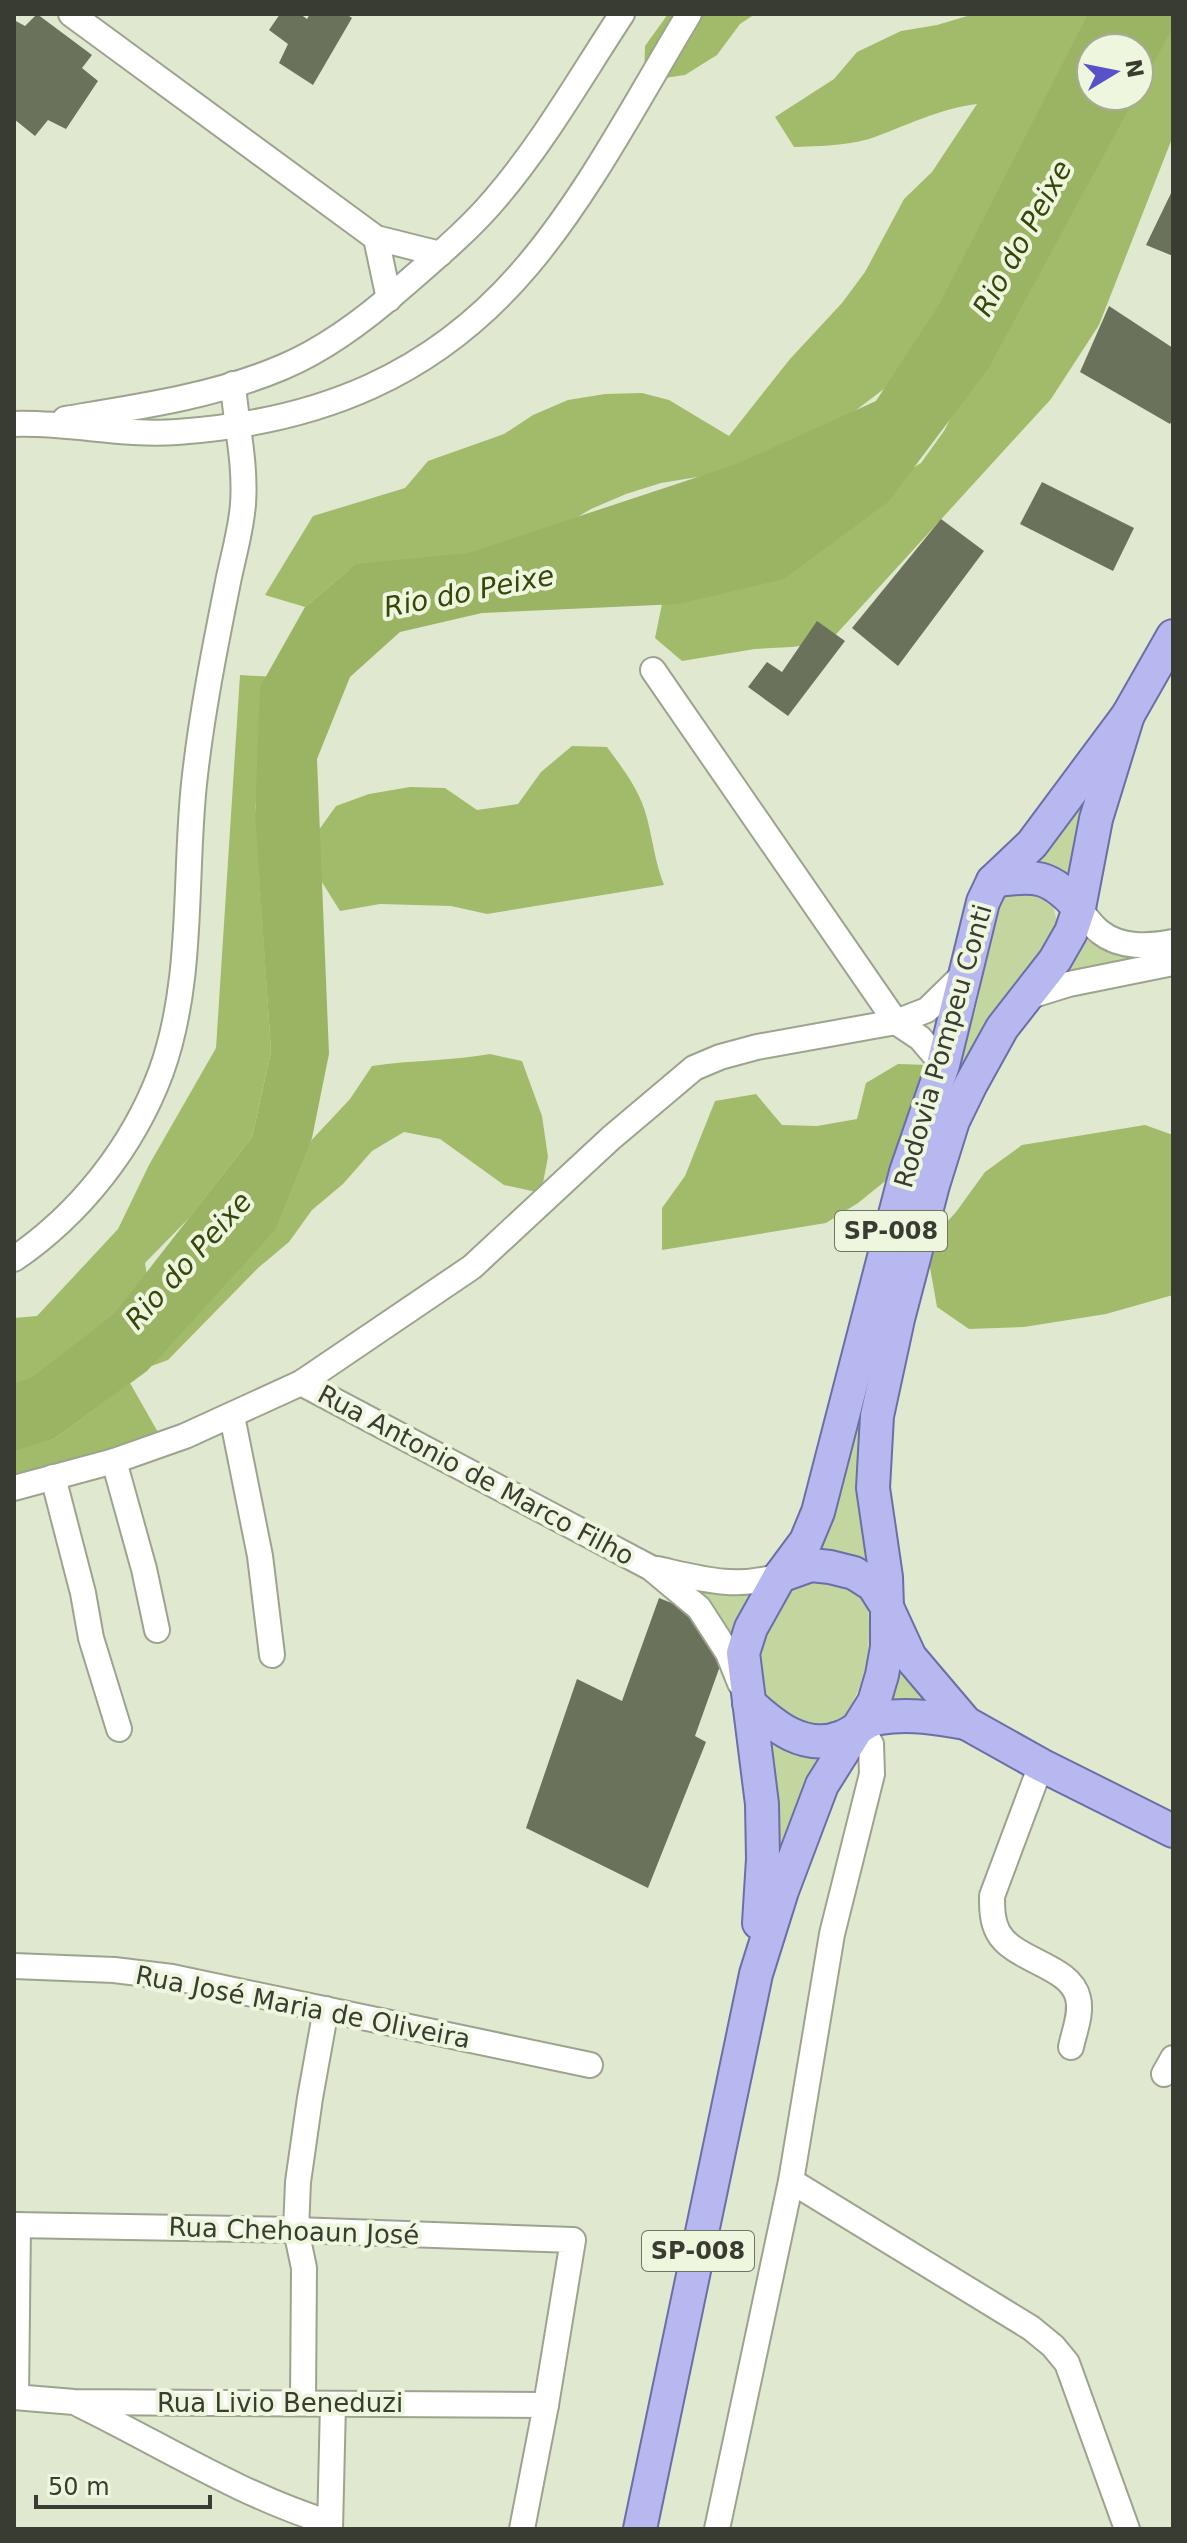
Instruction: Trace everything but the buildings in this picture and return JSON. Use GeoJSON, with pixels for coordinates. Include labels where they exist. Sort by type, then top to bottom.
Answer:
{"type":"FeatureCollection","features":[{"type":"Feature","properties":{"kind":"main road","name":"SP-008"},"geometry":{"type":"LineString","coordinates":[[993,881],[1032,844],[1128,715],[1173,636]]}},
{"type":"Feature","properties":{"kind":"main road","name":"SP-008"},"geometry":{"type":"LineString","coordinates":[[1079,908],[1096,819],[1128,715]]}},
{"type":"Feature","properties":{"kind":"main road"},"geometry":{"type":"LineString","coordinates":[[993,881],[1022,876],[1048,880],[1079,908]]}},
{"type":"Feature","properties":{"kind":"main road","name":"Rodovia Pompeu Conti"},"geometry":{"type":"LineString","coordinates":[[780,1576],[806,1541],[818,1512],[906,1172],[943,1065],[976,924],[993,881]]}},
{"type":"Feature","properties":{"kind":"main road","name":"Rodovia Pompeu Conti"},"geometry":{"type":"LineString","coordinates":[[887,1607],[886,1577],[873,1488],[877,1416],[898,1319],[933,1185],[953,1121],[971,1084],[1002,1028],[1055,960],[1071,932],[1079,908]]}},
{"type":"Feature","properties":{"kind":"main road"},"geometry":{"type":"LineString","coordinates":[[780,1576],[811,1565],[854,1573],[873,1585],[910,1657],[966,1723],[1041,1765],[1173,1831]]}},
{"type":"Feature","properties":{"kind":"main road","name":"SP-008"},"geometry":{"type":"LineString","coordinates":[[756,1974],[763,1859],[762,1804],[743,1653],[751,1628],[780,1576]]}},
{"type":"Feature","properties":{"kind":"main road","name":"SP-008"},"geometry":{"type":"LineString","coordinates":[[640,2529],[756,1974],[782,1891],[822,1785],[874,1702],[887,1647],[887,1607]]}},
{"type":"Feature","properties":{"kind":"main road"},"geometry":{"type":"LineString","coordinates":[[749,1703],[789,1736],[808,1739],[841,1738],[878,1718],[916,1717],[966,1723]]}},
{"type":"Feature","properties":{"kind":"street"},"geometry":{"type":"LineString","coordinates":[[71,14],[376,238],[440,254]]}},
{"type":"Feature","properties":{"kind":"street"},"geometry":{"type":"LineString","coordinates":[[14,424],[43,423],[154,404],[233,384],[281,368],[347,332],[389,299],[475,221],[522,165],[622,14]]}},
{"type":"Feature","properties":{"kind":"street"},"geometry":{"type":"LineString","coordinates":[[43,423],[131,433],[238,426],[300,413],[361,392],[423,359],[465,327],[528,266],[603,157],[689,14]]}},
{"type":"Feature","properties":{"kind":"street"},"geometry":{"type":"LineString","coordinates":[[376,238],[389,299]]}},
{"type":"Feature","properties":{"kind":"street"},"geometry":{"type":"LineString","coordinates":[[14,1259],[84,1200],[134,1131],[161,1071],[175,1020],[185,945],[194,785],[208,690],[243,508],[244,468],[233,384]]}},
{"type":"Feature","properties":{"kind":"street"},"geometry":{"type":"LineString","coordinates":[[653,670],[896,1022],[920,1038],[943,1065]]}},
{"type":"Feature","properties":{"kind":"street"},"geometry":{"type":"LineString","coordinates":[[1079,908],[1100,933],[1120,942],[1137,946],[1173,942]]}},
{"type":"Feature","properties":{"kind":"street"},"geometry":{"type":"LineString","coordinates":[[1027,997],[1069,984],[1173,963]]}},
{"type":"Feature","properties":{"kind":"street"},"geometry":{"type":"LineString","coordinates":[[14,1488],[114,1461],[232,1416],[301,1383],[472,1267],[611,1138],[694,1068],[757,1047],[896,1022],[927,1010],[967,970]]}},
{"type":"Feature","properties":{"kind":"street","name":"Rua Antonio de Marco Filho"},"geometry":{"type":"LineString","coordinates":[[301,1383],[651,1568],[699,1608],[728,1653],[749,1703]]}},
{"type":"Feature","properties":{"kind":"street"},"geometry":{"type":"LineString","coordinates":[[232,1416],[260,1556],[272,1655]]}},
{"type":"Feature","properties":{"kind":"street"},"geometry":{"type":"LineString","coordinates":[[114,1461],[146,1577],[157,1630]]}},
{"type":"Feature","properties":{"kind":"street"},"geometry":{"type":"LineString","coordinates":[[53,1477],[83,1593],[91,1638],[119,1729]]}},
{"type":"Feature","properties":{"kind":"street","name":"Rua Antonio de Marco Filho"},"geometry":{"type":"LineString","coordinates":[[651,1568],[728,1584],[758,1582],[780,1576]]}},
{"type":"Feature","properties":{"kind":"street"},"geometry":{"type":"LineString","coordinates":[[717,2529],[791,2181],[832,1934],[872,1774],[871,1744],[860,1726]]}},
{"type":"Feature","properties":{"kind":"street"},"geometry":{"type":"LineString","coordinates":[[1041,1765],[992,1896],[992,1915],[998,1934],[1009,1945],[1066,1979],[1074,1988],[1079,2012],[1071,2047]]}},
{"type":"Feature","properties":{"kind":"street","name":"Rua José Maria de Oliveira"},"geometry":{"type":"LineString","coordinates":[[14,1966],[139,1972],[590,2065]]}},
{"type":"Feature","properties":{"kind":"street"},"geometry":{"type":"LineString","coordinates":[[303,2402],[304,2268],[296,2230],[298,2182],[326,2009]]}},
{"type":"Feature","properties":{"kind":"street"},"geometry":{"type":"LineString","coordinates":[[791,2181],[1031,2328],[1053,2346],[1067,2363],[1127,2529]]}},
{"type":"Feature","properties":{"kind":"street"},"geometry":{"type":"LineString","coordinates":[[15,2397],[16,2225]]}},
{"type":"Feature","properties":{"kind":"street","name":"Rua Chehoaun José"},"geometry":{"type":"LineString","coordinates":[[16,2225],[296,2230],[573,2240],[546,2405]]}},
{"type":"Feature","properties":{"kind":"street","name":"Rua Livio Beneduzi"},"geometry":{"type":"LineString","coordinates":[[15,2397],[74,2402],[546,2405]]}},
{"type":"Feature","properties":{"kind":"street"},"geometry":{"type":"LineString","coordinates":[[74,2402],[260,2497],[330,2526],[333,2404]]}},
{"type":"Feature","properties":{"kind":"street"},"geometry":{"type":"LineString","coordinates":[[522,2529],[546,2405]]}},
{"type":"Feature","properties":{"kind":"shaded area"},"geometry":{"type":"Polygon","coordinates":[[[668,14],[755,14],[740,24],[717,55],[685,75],[644,81],[645,46],[668,14]]]}},
{"type":"Feature","properties":{"kind":"shaded area"},"geometry":{"type":"Polygon","coordinates":[[[974,14],[1173,14],[1173,136],[1099,325],[1051,399],[829,642],[755,649],[682,661],[655,638],[663,599],[802,534],[921,463],[944,431],[965,390],[905,373],[843,420],[734,471],[661,483],[626,494],[591,509],[527,547],[349,570],[305,607],[265,595],[313,516],[405,488],[428,461],[504,434],[533,415],[568,400],[605,394],[642,393],[669,400],[729,436],[790,359],[842,303],[865,272],[904,199],[932,172],[977,104],[936,114],[869,139],[794,147],[775,117],[834,79],[857,52],[901,31],[974,14]]]}},
{"type":"Feature","properties":{"kind":"shaded area"},"geometry":{"type":"Polygon","coordinates":[[[240,675],[276,677],[255,807],[271,1052],[252,1137],[189,1218],[145,1263],[149,1288],[131,1319],[14,1389],[14,1318],[37,1316],[118,1229],[149,1165],[216,1048],[240,675]]]}},
{"type":"Feature","properties":{"kind":"shaded area"},"geometry":{"type":"Polygon","coordinates":[[[572,746],[607,747],[625,772],[644,808],[664,885],[487,914],[451,906],[380,904],[340,911],[320,879],[313,838],[336,806],[369,794],[410,787],[445,788],[477,810],[518,804],[541,772],[572,746]]]}},
{"type":"Feature","properties":{"kind":"shaded area"},"geometry":{"type":"Polygon","coordinates":[[[1089,795],[1069,877],[1028,858],[1089,795]]]}},
{"type":"Feature","properties":{"kind":"shaded area"},"geometry":{"type":"Polygon","coordinates":[[[1013,892],[1043,895],[1053,906],[1057,921],[1051,936],[998,1010],[957,1080],[954,1079],[976,1008],[995,914],[1000,900],[1013,892]]]}},
{"type":"Feature","properties":{"kind":"shaded area"},"geometry":{"type":"Polygon","coordinates":[[[1084,939],[1119,954],[1136,958],[1068,974],[1084,939]]]}},
{"type":"Feature","properties":{"kind":"shaded area"},"geometry":{"type":"Polygon","coordinates":[[[490,1054],[522,1061],[542,1116],[548,1157],[541,1193],[504,1185],[440,1139],[404,1132],[372,1151],[343,1184],[312,1210],[289,1242],[258,1268],[168,1360],[135,1372],[219,1239],[350,1099],[372,1066],[490,1054]]]}},
{"type":"Feature","properties":{"kind":"shaded area"},"geometry":{"type":"Polygon","coordinates":[[[898,1064],[929,1065],[889,1178],[858,1203],[826,1223],[662,1250],[662,1208],[685,1176],[715,1101],[756,1094],[782,1125],[817,1126],[857,1119],[866,1083],[898,1064]]]}},
{"type":"Feature","properties":{"kind":"shaded area"},"geometry":{"type":"Polygon","coordinates":[[[1145,1125],[1173,1135],[1173,1295],[1106,1314],[1024,1327],[969,1329],[937,1307],[926,1245],[956,1212],[985,1172],[1022,1145],[1145,1125]]]}},
{"type":"Feature","properties":{"kind":"shaded area"},"geometry":{"type":"Polygon","coordinates":[[[130,1383],[159,1434],[116,1456],[14,1478],[14,1450],[54,1439],[130,1383]]]}},
{"type":"Feature","properties":{"kind":"shaded area"},"geometry":{"type":"Polygon","coordinates":[[[862,1407],[866,1408],[871,1571],[816,1551],[830,1518],[862,1407]]]}},
{"type":"Feature","properties":{"kind":"shaded area"},"geometry":{"type":"Polygon","coordinates":[[[816,1579],[844,1584],[867,1599],[869,1615],[866,1663],[857,1693],[841,1721],[817,1725],[798,1722],[762,1699],[754,1660],[767,1620],[785,1595],[799,1583],[816,1579]]]}},
{"type":"Feature","properties":{"kind":"shaded area"},"geometry":{"type":"Polygon","coordinates":[[[690,1590],[712,1594],[752,1590],[729,1645],[690,1590]]]}},
{"type":"Feature","properties":{"kind":"shaded area"},"geometry":{"type":"Polygon","coordinates":[[[903,1659],[944,1711],[894,1707],[892,1697],[903,1659]]]}},
{"type":"Feature","properties":{"kind":"shaded area"},"geometry":{"type":"Polygon","coordinates":[[[766,1735],[824,1750],[772,1888],[766,1735]]]}},
{"type":"Feature","properties":{"kind":"water"},"geometry":{"type":"Polygon","coordinates":[[[1088,14],[1173,14],[1173,27],[1155,60],[1155,32],[1079,32],[1088,14]]]}},
{"type":"Feature","properties":{"kind":"water","name":"Rio do Peixe"},"geometry":{"type":"Polygon","coordinates":[[[1075,39],[1075,112],[1127,112],[988,369],[888,502],[784,579],[679,604],[482,613],[400,632],[350,677],[317,759],[329,1054],[312,1138],[275,1230],[147,1371],[54,1439],[14,1451],[14,1383],[31,1378],[114,1314],[252,1137],[271,1052],[255,816],[260,687],[305,607],[356,564],[468,553],[734,465],[876,401],[940,303],[1075,39]]]}}]}
